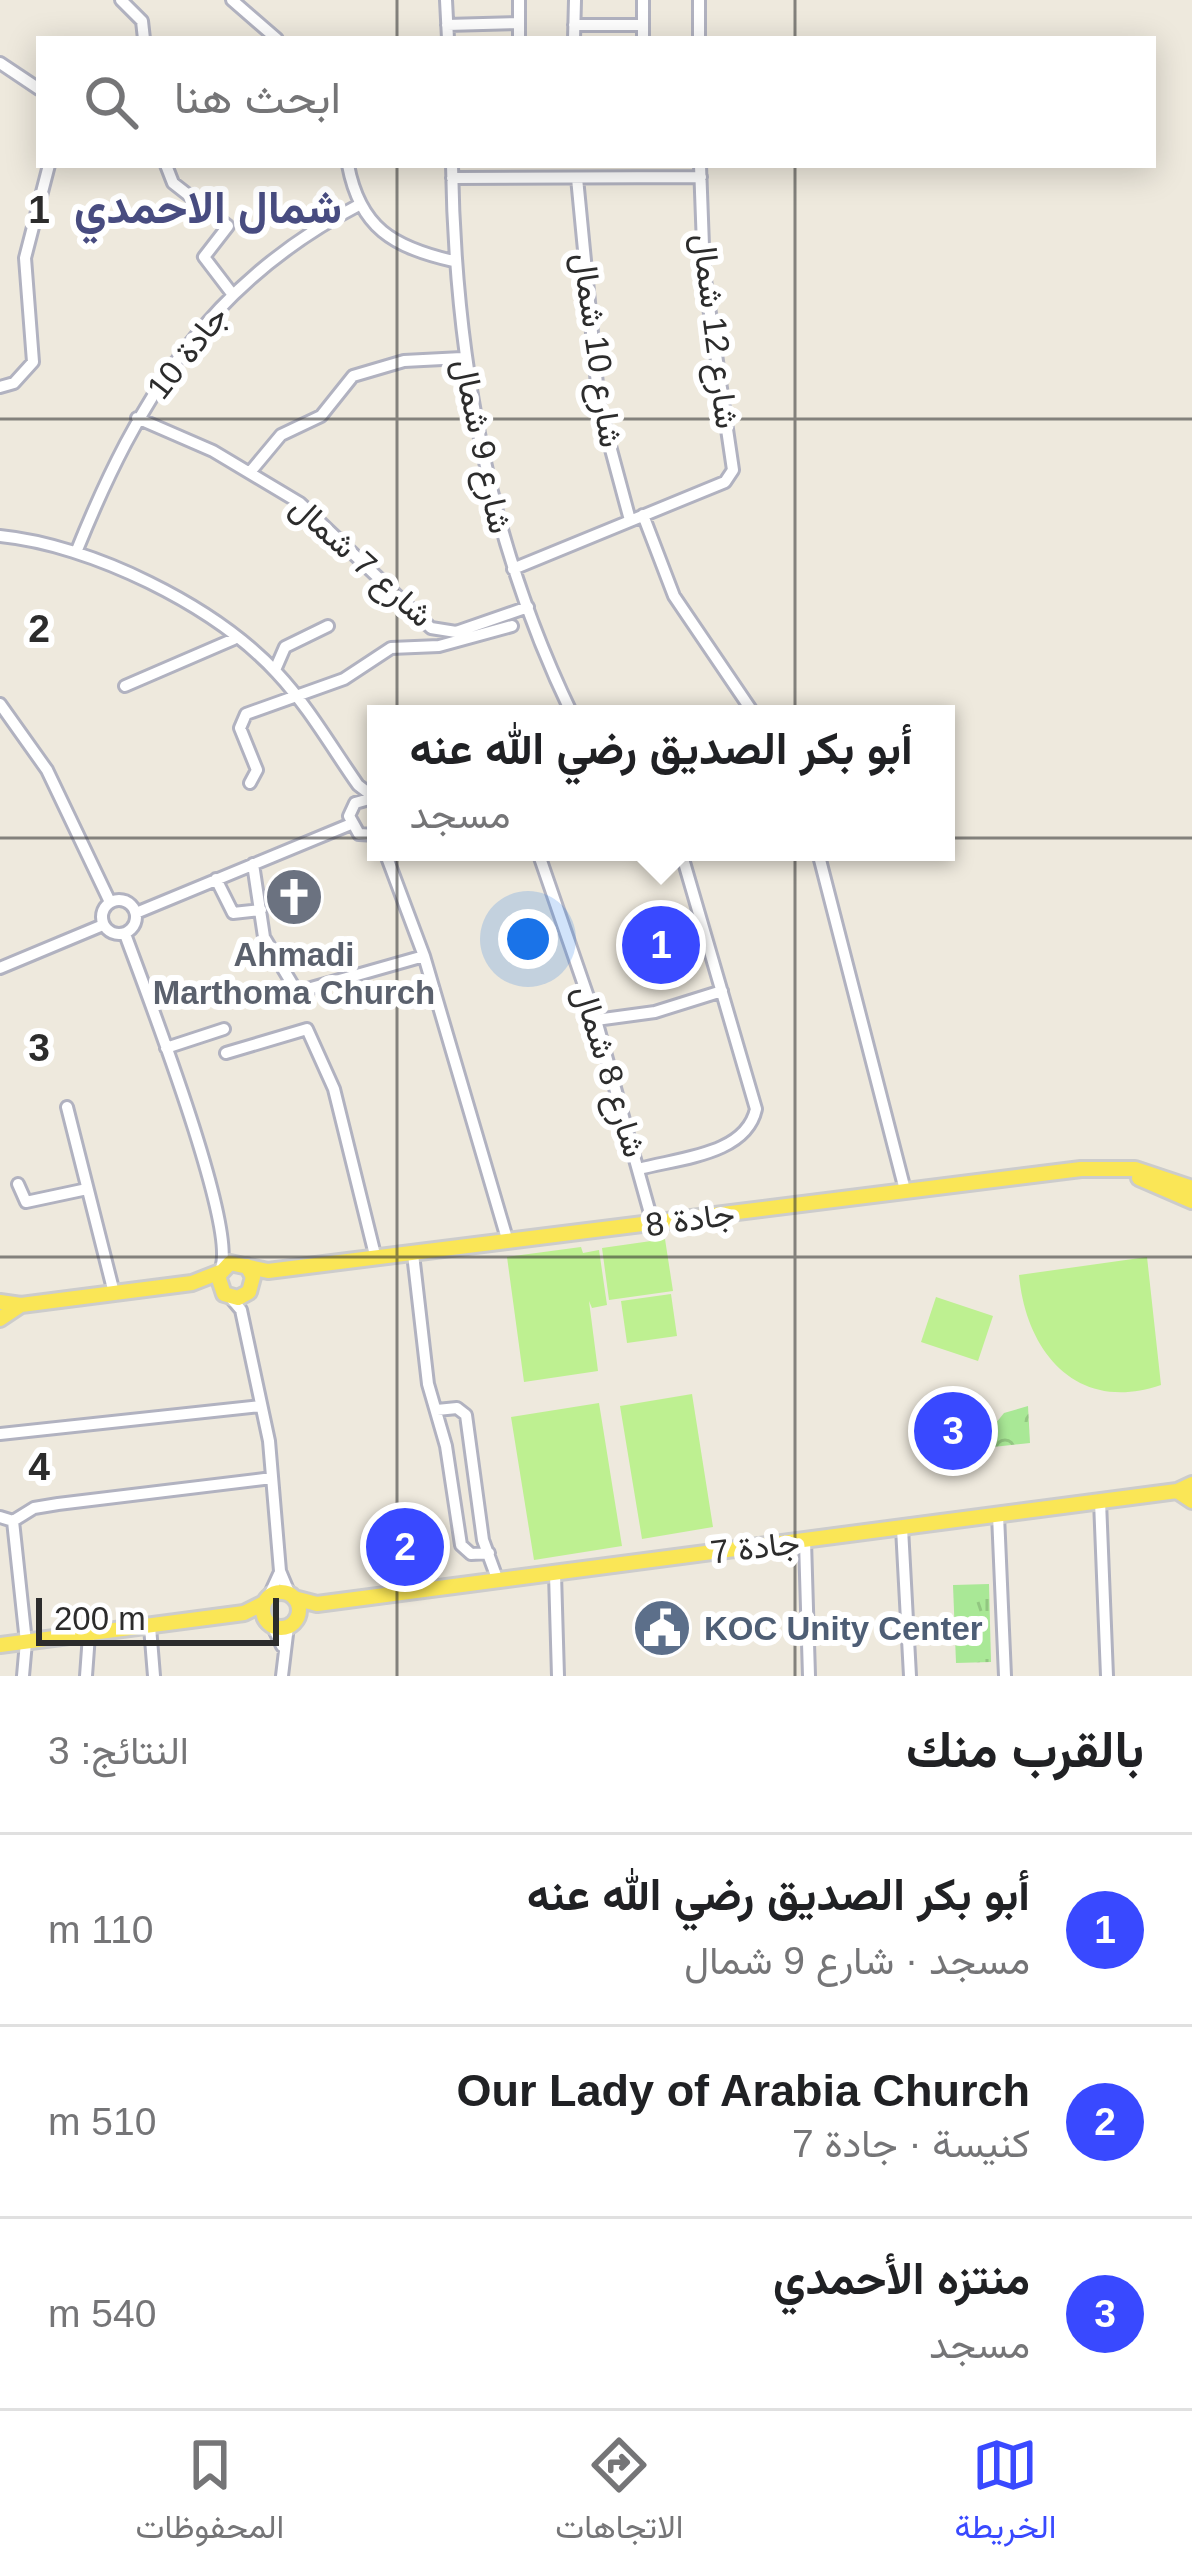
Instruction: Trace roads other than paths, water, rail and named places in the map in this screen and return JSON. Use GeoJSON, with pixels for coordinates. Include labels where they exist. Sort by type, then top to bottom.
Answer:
{"type":"FeatureCollection","features":[{"type":"Feature","properties":{"kind":"main road","name":"جادة 8"},"geometry":{"type":"LineString","coordinates":[[1112,1168],[1192,1201]]}},
{"type":"Feature","properties":{"kind":"main road","name":"جادة 8"},"geometry":{"type":"LineString","coordinates":[[245,1265],[268,1271],[376,1259],[1112,1168],[1166,1177],[1192,1188]]}},
{"type":"Feature","properties":{"kind":"main road"},"geometry":{"type":"LineString","coordinates":[[0,1302],[21,1305],[192,1283],[230,1263],[245,1265],[251,1287]]}},
{"type":"Feature","properties":{"kind":"main road"},"geometry":{"type":"LineString","coordinates":[[220,1271],[227,1295]]}},
{"type":"Feature","properties":{"kind":"main road"},"geometry":{"type":"LineString","coordinates":[[192,1283],[227,1295],[251,1287],[268,1271]]}},
{"type":"Feature","properties":{"kind":"main road"},"geometry":{"type":"LineString","coordinates":[[0,1319],[21,1305]]}},
{"type":"Feature","properties":{"kind":"main road","name":"جادة 7"},"geometry":{"type":"LineString","coordinates":[[281,1623],[317,1604],[1177,1492],[1192,1484]]}},
{"type":"Feature","properties":{"kind":"main road"},"geometry":{"type":"LineString","coordinates":[[1177,1492],[1192,1501]]}},
{"type":"Feature","properties":{"kind":"main road"},"geometry":{"type":"LineString","coordinates":[[0,1645],[244,1613],[266,1600],[292,1597],[281,1623]]}},
{"type":"Feature","properties":{"kind":"main road","name":"جادة 7"},"geometry":{"type":"LineString","coordinates":[[292,1597],[317,1604]]}},
{"type":"Feature","properties":{"kind":"main road"},"geometry":{"type":"LineString","coordinates":[[266,1600],[281,1623]]}},
{"type":"Feature","properties":{"kind":"main road"},"geometry":{"type":"LineString","coordinates":[[244,1613],[281,1623]]}},
{"type":"Feature","properties":{"kind":"street"},"geometry":{"type":"LineString","coordinates":[[121,0],[142,21],[144,36]]}},
{"type":"Feature","properties":{"kind":"street"},"geometry":{"type":"LineString","coordinates":[[232,0],[274,36]]}},
{"type":"Feature","properties":{"kind":"street"},"geometry":{"type":"LineString","coordinates":[[446,0],[448,36]]}},
{"type":"Feature","properties":{"kind":"street"},"geometry":{"type":"LineString","coordinates":[[518,0],[519,36]]}},
{"type":"Feature","properties":{"kind":"street"},"geometry":{"type":"LineString","coordinates":[[575,0],[574,32],[643,25]]}},
{"type":"Feature","properties":{"kind":"street"},"geometry":{"type":"LineString","coordinates":[[643,0],[643,36]]}},
{"type":"Feature","properties":{"kind":"street"},"geometry":{"type":"LineString","coordinates":[[699,0],[699,36]]}},
{"type":"Feature","properties":{"kind":"street"},"geometry":{"type":"LineString","coordinates":[[447,25],[519,23]]}},
{"type":"Feature","properties":{"kind":"street"},"geometry":{"type":"LineString","coordinates":[[0,63],[36,87]]}},
{"type":"Feature","properties":{"kind":"street"},"geometry":{"type":"LineString","coordinates":[[0,387],[25,375],[33,362],[25,258],[48,168]]}},
{"type":"Feature","properties":{"kind":"street"},"geometry":{"type":"LineString","coordinates":[[167,168],[173,183],[228,226],[204,257],[233,295]]}},
{"type":"Feature","properties":{"kind":"street"},"geometry":{"type":"LineString","coordinates":[[349,168],[357,206],[409,250],[453,261]]}},
{"type":"Feature","properties":{"kind":"street"},"geometry":{"type":"LineString","coordinates":[[452,171],[577,178],[701,171]]}},
{"type":"Feature","properties":{"kind":"street","name":"شارع 9 شمال"},"geometry":{"type":"LineString","coordinates":[[452,171],[453,261],[462,358],[485,478],[513,569],[568,705]]}},
{"type":"Feature","properties":{"kind":"street","name":"شارع 12 شمال"},"geometry":{"type":"LineString","coordinates":[[513,569],[725,482],[734,470],[704,273],[701,171]]}},
{"type":"Feature","properties":{"kind":"street","name":"شارع 10 شمال"},"geometry":{"type":"LineString","coordinates":[[577,178],[599,405],[630,520]]}},
{"type":"Feature","properties":{"kind":"street","name":"جادة 10"},"geometry":{"type":"LineString","coordinates":[[76,550],[114,458],[185,346],[253,272],[357,206]]}},
{"type":"Feature","properties":{"kind":"street"},"geometry":{"type":"LineString","coordinates":[[250,471],[281,435],[321,416],[352,376],[404,361],[462,358]]}},
{"type":"Feature","properties":{"kind":"street","name":"شارع 7 شمال"},"geometry":{"type":"LineString","coordinates":[[137,418],[250,471],[333,530],[431,628],[456,632],[528,607]]}},
{"type":"Feature","properties":{"kind":"street"},"geometry":{"type":"LineString","coordinates":[[643,515],[674,596],[748,705]]}},
{"type":"Feature","properties":{"kind":"street"},"geometry":{"type":"LineString","coordinates":[[0,536],[76,550],[189,605],[275,670],[367,791]]}},
{"type":"Feature","properties":{"kind":"street"},"geometry":{"type":"LineString","coordinates":[[275,670],[285,646],[328,626]]}},
{"type":"Feature","properties":{"kind":"street"},"geometry":{"type":"LineString","coordinates":[[250,783],[256,770],[239,721],[344,679],[391,648],[439,646],[512,626]]}},
{"type":"Feature","properties":{"kind":"street"},"geometry":{"type":"LineString","coordinates":[[125,686],[234,639]]}},
{"type":"Feature","properties":{"kind":"street"},"geometry":{"type":"LineString","coordinates":[[0,704],[47,770],[110,902]]}},
{"type":"Feature","properties":{"kind":"street"},"geometry":{"type":"LineString","coordinates":[[347,770],[355,803],[350,824]]}},
{"type":"Feature","properties":{"kind":"street"},"geometry":{"type":"LineString","coordinates":[[355,803],[367,801]]}},
{"type":"Feature","properties":{"kind":"street"},"geometry":{"type":"LineString","coordinates":[[136,913],[350,824]]}},
{"type":"Feature","properties":{"kind":"street"},"geometry":{"type":"LineString","coordinates":[[350,824],[367,834]]}},
{"type":"Feature","properties":{"kind":"street"},"geometry":{"type":"LineString","coordinates":[[385,861],[424,956],[504,1242]]}},
{"type":"Feature","properties":{"kind":"street","name":"شارع 8 شمال"},"geometry":{"type":"LineString","coordinates":[[541,861],[596,1020],[652,1224]]}},
{"type":"Feature","properties":{"kind":"street"},"geometry":{"type":"LineString","coordinates":[[639,1168],[725,1145],[751,1126],[756,1109],[684,861]]}},
{"type":"Feature","properties":{"kind":"street"},"geometry":{"type":"LineString","coordinates":[[820,861],[901,1191]]}},
{"type":"Feature","properties":{"kind":"street"},"geometry":{"type":"LineString","coordinates":[[253,864],[264,937],[300,993],[424,956]]}},
{"type":"Feature","properties":{"kind":"street"},"geometry":{"type":"LineString","coordinates":[[217,879],[232,913],[261,910]]}},
{"type":"Feature","properties":{"kind":"street"},"geometry":{"type":"LineString","coordinates":[[110,902],[125,901],[136,913]]}},
{"type":"Feature","properties":{"kind":"street"},"geometry":{"type":"LineString","coordinates":[[110,902],[102,913],[104,926],[112,933],[125,934],[134,926],[136,913]]}},
{"type":"Feature","properties":{"kind":"street"},"geometry":{"type":"LineString","coordinates":[[0,968],[104,926]]}},
{"type":"Feature","properties":{"kind":"street"},"geometry":{"type":"LineString","coordinates":[[125,934],[166,1048],[226,1252],[220,1271]]}},
{"type":"Feature","properties":{"kind":"street"},"geometry":{"type":"LineString","coordinates":[[596,1020],[655,1012],[722,992]]}},
{"type":"Feature","properties":{"kind":"street"},"geometry":{"type":"LineString","coordinates":[[166,1048],[224,1029]]}},
{"type":"Feature","properties":{"kind":"street"},"geometry":{"type":"LineString","coordinates":[[226,1053],[307,1029],[334,1089],[376,1259]]}},
{"type":"Feature","properties":{"kind":"street"},"geometry":{"type":"LineString","coordinates":[[67,1106],[114,1293]]}},
{"type":"Feature","properties":{"kind":"street"},"geometry":{"type":"LineString","coordinates":[[18,1184],[26,1202],[88,1189]]}},
{"type":"Feature","properties":{"kind":"street"},"geometry":{"type":"LineString","coordinates":[[226,1252],[245,1265]]}},
{"type":"Feature","properties":{"kind":"street"},"geometry":{"type":"LineString","coordinates":[[413,1254],[428,1384],[461,1545],[471,1554],[489,1553]]}},
{"type":"Feature","properties":{"kind":"street"},"geometry":{"type":"LineString","coordinates":[[241,1310],[251,1287]]}},
{"type":"Feature","properties":{"kind":"street"},"geometry":{"type":"LineString","coordinates":[[227,1295],[241,1310],[272,1478],[280,1571],[292,1597]]}},
{"type":"Feature","properties":{"kind":"street"},"geometry":{"type":"LineString","coordinates":[[1,1430],[261,1406]]}},
{"type":"Feature","properties":{"kind":"street"},"geometry":{"type":"LineString","coordinates":[[437,1410],[457,1408],[468,1419],[497,1581]]}},
{"type":"Feature","properties":{"kind":"street"},"geometry":{"type":"LineString","coordinates":[[23,1676],[26,1642],[6,1519],[58,1504],[272,1478]]}},
{"type":"Feature","properties":{"kind":"street"},"geometry":{"type":"LineString","coordinates":[[1100,1501],[1107,1676]]}},
{"type":"Feature","properties":{"kind":"street"},"geometry":{"type":"LineString","coordinates":[[998,1516],[1005,1676]]}},
{"type":"Feature","properties":{"kind":"street"},"geometry":{"type":"LineString","coordinates":[[902,1528],[910,1676]]}},
{"type":"Feature","properties":{"kind":"street"},"geometry":{"type":"LineString","coordinates":[[805,1541],[808,1676]]}},
{"type":"Feature","properties":{"kind":"street"},"geometry":{"type":"LineString","coordinates":[[266,1600],[280,1571]]}},
{"type":"Feature","properties":{"kind":"street"},"geometry":{"type":"LineString","coordinates":[[555,1574],[558,1676]]}},
{"type":"Feature","properties":{"kind":"street"},"geometry":{"type":"LineString","coordinates":[[281,1623],[282,1676]]}},
{"type":"Feature","properties":{"kind":"street"},"geometry":{"type":"LineString","coordinates":[[150,1627],[154,1676]]}},
{"type":"Feature","properties":{"kind":"street"},"geometry":{"type":"LineString","coordinates":[[86,1676],[88,1635]]}},
{"type":"Feature","properties":{"kind":"place","name":"Ahmadi Marthoma Church"},"geometry":{"type":"Point","coordinates":[294,897]}},
{"type":"Feature","properties":{"kind":"place","name":"أبو بكر الصديق رضي الله عنه"},"geometry":{"type":"Point","coordinates":[661,945]}},
{"type":"Feature","properties":{"kind":"place","name":"منتزه الأحمدي"},"geometry":{"type":"Point","coordinates":[953,1431]}},
{"type":"Feature","properties":{"kind":"place","name":"Our Lady of Arabia Church"},"geometry":{"type":"Point","coordinates":[405,1547]}},
{"type":"Feature","properties":{"kind":"place","name":"KOC Unity Center"},"geometry":{"type":"Point","coordinates":[662,1628]}},
{"type":"Feature","properties":{"kind":"district","name":"شمال الاحمدي"},"geometry":{"type":"Point","coordinates":[208,207]}}]}
